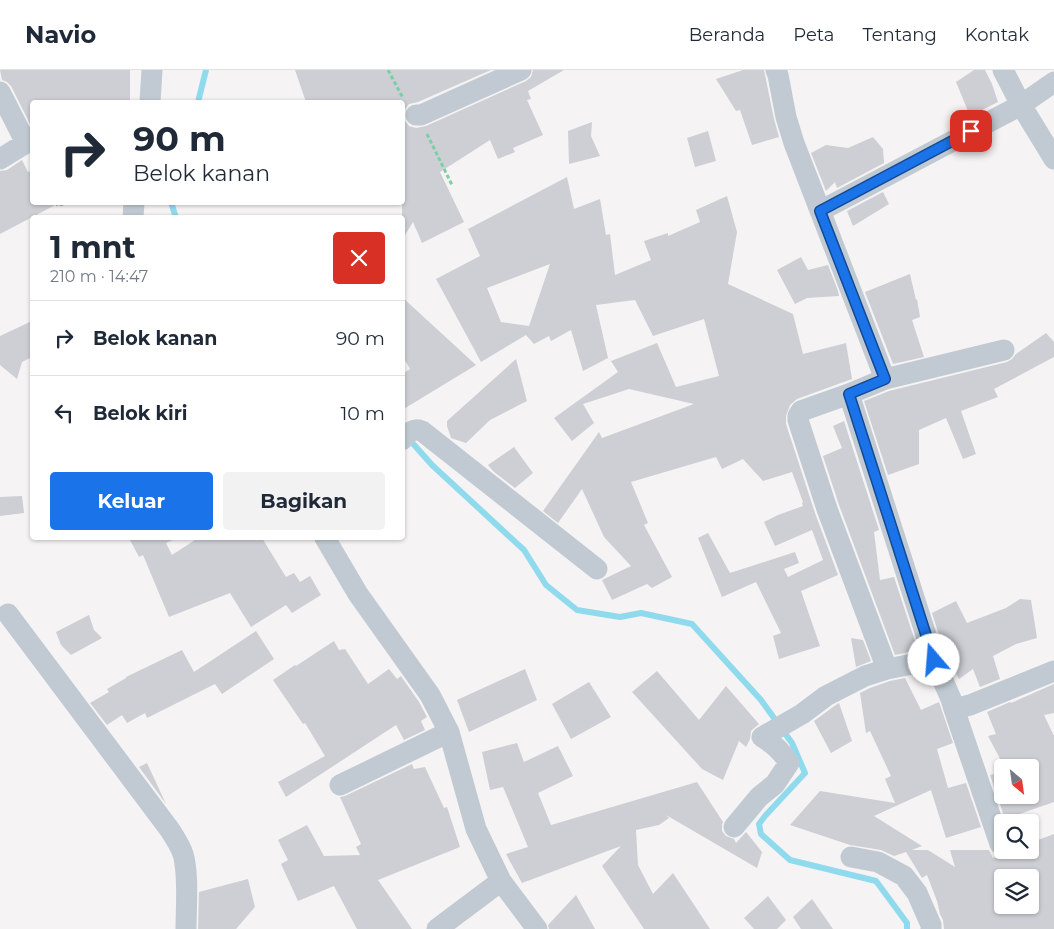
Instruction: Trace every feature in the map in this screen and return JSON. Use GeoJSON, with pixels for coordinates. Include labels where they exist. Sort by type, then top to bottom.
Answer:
{"type":"FeatureCollection","features":[{"type":"Feature","properties":{"kind":"street"},"geometry":{"type":"LineString","coordinates":[[150,100],[152,70]]}},
{"type":"Feature","properties":{"kind":"street"},"geometry":{"type":"LineString","coordinates":[[416,115],[421,115],[521,70]]}},
{"type":"Feature","properties":{"kind":"street"},"geometry":{"type":"LineString","coordinates":[[776,70],[786,117],[794,143],[885,379]]}},
{"type":"Feature","properties":{"kind":"street"},"geometry":{"type":"LineString","coordinates":[[1003,70],[1021,105],[1054,159]]}},
{"type":"Feature","properties":{"kind":"street"},"geometry":{"type":"LineString","coordinates":[[820,211],[1021,105],[1054,82]]}},
{"type":"Feature","properties":{"kind":"street"},"geometry":{"type":"LineString","coordinates":[[0,92],[26,143],[0,158]]}},
{"type":"Feature","properties":{"kind":"street"},"geometry":{"type":"LineString","coordinates":[[887,669],[827,509],[798,416],[801,411],[885,379],[1004,350]]}},
{"type":"Feature","properties":{"kind":"street"},"geometry":{"type":"LineString","coordinates":[[849,394],[934,660],[951,699],[994,826]]}},
{"type":"Feature","properties":{"kind":"street"},"geometry":{"type":"LineString","coordinates":[[405,436],[418,429],[422,430],[597,569]]}},
{"type":"Feature","properties":{"kind":"street"},"geometry":{"type":"LineString","coordinates":[[326,540],[358,594],[430,695],[449,732],[476,829],[501,881],[537,929]]}},
{"type":"Feature","properties":{"kind":"street"},"geometry":{"type":"LineString","coordinates":[[8,614],[178,842],[183,855],[186,874],[186,929]]}},
{"type":"Feature","properties":{"kind":"street"},"geometry":{"type":"LineString","coordinates":[[734,827],[759,797],[775,784],[789,763],[775,745],[762,737],[802,714],[826,696],[865,676],[887,669],[934,660]]}},
{"type":"Feature","properties":{"kind":"street"},"geometry":{"type":"LineString","coordinates":[[954,709],[970,705],[1054,671]]}},
{"type":"Feature","properties":{"kind":"street"},"geometry":{"type":"LineString","coordinates":[[340,786],[449,732]]}},
{"type":"Feature","properties":{"kind":"street"},"geometry":{"type":"LineString","coordinates":[[851,858],[878,862],[904,876],[917,893],[931,929]]}},
{"type":"Feature","properties":{"kind":"street"},"geometry":{"type":"LineString","coordinates":[[437,929],[501,881]]}},
{"type":"Feature","properties":{"kind":"path"},"geometry":{"type":"LineString","coordinates":[[388,70],[405,100]]}},
{"type":"Feature","properties":{"kind":"path"},"geometry":{"type":"LineString","coordinates":[[405,100],[428,136],[452,185]]}},
{"type":"Feature","properties":{"kind":"building"},"geometry":{"type":"Polygon","coordinates":[[[0,70],[130,70],[130,100],[30,100],[30,124],[11,86],[2,80],[0,70]]]}},
{"type":"Feature","properties":{"kind":"building"},"geometry":{"type":"Polygon","coordinates":[[[295,70],[491,70],[418,102],[409,104],[405,109],[405,100],[305,100],[295,70]]]}},
{"type":"Feature","properties":{"kind":"building"},"geometry":{"type":"Polygon","coordinates":[[[533,70],[564,70],[528,91],[531,99],[527,100],[543,135],[513,148],[515,152],[498,159],[490,140],[440,172],[464,222],[422,243],[413,222],[405,235],[405,215],[402,215],[402,205],[405,205],[405,121],[409,126],[416,128],[426,126],[526,81],[531,77],[533,70]]]}},
{"type":"Feature","properties":{"kind":"building"},"geometry":{"type":"Polygon","coordinates":[[[743,70],[764,70],[779,137],[752,145],[740,110],[736,111],[716,79],[743,70]]]}},
{"type":"Feature","properties":{"kind":"building"},"geometry":{"type":"Polygon","coordinates":[[[974,70],[985,70],[998,102],[970,116],[956,82],[974,70]]]}},
{"type":"Feature","properties":{"kind":"building"},"geometry":{"type":"Polygon","coordinates":[[[592,122],[591,136],[600,156],[569,164],[568,131],[592,122]]]}},
{"type":"Feature","properties":{"kind":"building"},"geometry":{"type":"Polygon","coordinates":[[[708,131],[716,161],[695,167],[687,138],[708,131]]]}},
{"type":"Feature","properties":{"kind":"building"},"geometry":{"type":"Polygon","coordinates":[[[873,137],[883,149],[884,163],[837,188],[835,182],[826,191],[811,153],[826,145],[848,148],[873,137]]]}},
{"type":"Feature","properties":{"kind":"building"},"geometry":{"type":"Polygon","coordinates":[[[22,160],[28,172],[30,171],[30,205],[55,205],[36,215],[30,215],[30,218],[0,234],[0,171],[7,170],[22,160]]]}},
{"type":"Feature","properties":{"kind":"building"},"geometry":{"type":"Polygon","coordinates":[[[567,177],[574,209],[600,199],[606,235],[610,234],[615,275],[651,260],[644,241],[668,233],[668,236],[700,222],[696,210],[727,196],[737,232],[728,284],[793,314],[803,354],[846,343],[852,379],[797,399],[790,405],[786,416],[786,424],[815,513],[838,575],[801,591],[820,646],[779,659],[773,636],[781,633],[756,582],[722,597],[698,538],[708,533],[730,573],[795,552],[799,563],[784,569],[788,577],[823,560],[812,530],[775,546],[764,522],[803,506],[792,472],[763,481],[743,459],[722,469],[716,457],[631,482],[648,523],[644,525],[672,577],[652,588],[647,584],[612,600],[602,580],[631,566],[604,537],[582,489],[558,523],[543,511],[599,432],[602,438],[694,404],[629,389],[583,404],[594,423],[572,441],[554,418],[618,372],[611,361],[657,343],[676,387],[719,376],[704,319],[653,336],[635,300],[596,305],[608,358],[583,371],[571,330],[551,341],[549,336],[534,344],[526,335],[481,362],[436,279],[480,256],[468,229],[567,177]],[[550,264],[487,288],[501,322],[529,326],[550,264]]]}},
{"type":"Feature","properties":{"kind":"building"},"geometry":{"type":"Polygon","coordinates":[[[883,192],[889,204],[853,226],[847,211],[883,192]]]}},
{"type":"Feature","properties":{"kind":"building"},"geometry":{"type":"Polygon","coordinates":[[[801,257],[808,270],[828,265],[839,296],[807,298],[795,304],[777,270],[801,257]]]}},
{"type":"Feature","properties":{"kind":"building"},"geometry":{"type":"Polygon","coordinates":[[[910,274],[920,317],[912,320],[924,357],[893,364],[865,292],[910,274]]]}},
{"type":"Feature","properties":{"kind":"building"},"geometry":{"type":"Polygon","coordinates":[[[405,300],[476,365],[405,408],[405,372],[410,369],[405,360],[405,300]]]}},
{"type":"Feature","properties":{"kind":"building"},"geometry":{"type":"Polygon","coordinates":[[[30,322],[30,358],[22,362],[17,379],[0,365],[0,336],[30,322]]]}},
{"type":"Feature","properties":{"kind":"building"},"geometry":{"type":"Polygon","coordinates":[[[1046,333],[1054,342],[1054,357],[994,389],[998,397],[961,411],[976,454],[963,459],[946,418],[919,430],[919,464],[888,475],[864,401],[889,391],[1007,362],[1046,333]]]}},
{"type":"Feature","properties":{"kind":"building"},"geometry":{"type":"Polygon","coordinates":[[[516,359],[527,401],[490,420],[466,443],[451,438],[447,421],[516,359]]]}},
{"type":"Feature","properties":{"kind":"building"},"geometry":{"type":"Polygon","coordinates":[[[844,421],[879,530],[874,532],[880,580],[894,577],[918,650],[895,655],[839,505],[823,456],[842,448],[833,426],[844,421]]]}},
{"type":"Feature","properties":{"kind":"building"},"geometry":{"type":"Polygon","coordinates":[[[514,447],[533,473],[515,488],[488,465],[514,447]]]}},
{"type":"Feature","properties":{"kind":"building"},"geometry":{"type":"Polygon","coordinates":[[[22,496],[24,513],[0,516],[0,497],[22,496]]]}},
{"type":"Feature","properties":{"kind":"building"},"geometry":{"type":"Polygon","coordinates":[[[130,540],[173,540],[166,543],[172,555],[195,540],[263,540],[286,577],[294,573],[300,582],[310,576],[321,595],[292,613],[286,605],[251,627],[230,593],[169,617],[143,555],[139,557],[130,540]]]}},
{"type":"Feature","properties":{"kind":"building"},"geometry":{"type":"Polygon","coordinates":[[[1020,599],[1031,600],[1037,638],[1016,644],[993,656],[1000,679],[980,687],[973,669],[959,679],[945,654],[932,613],[956,601],[967,623],[1006,608],[1020,599]]]}},
{"type":"Feature","properties":{"kind":"building"},"geometry":{"type":"Polygon","coordinates":[[[89,615],[94,630],[102,638],[71,655],[61,645],[56,632],[89,615]]]}},
{"type":"Feature","properties":{"kind":"building"},"geometry":{"type":"Polygon","coordinates":[[[256,631],[274,659],[222,694],[215,684],[147,718],[145,713],[127,723],[122,715],[107,725],[90,703],[109,692],[107,689],[126,677],[182,650],[194,672],[256,631]]]}},
{"type":"Feature","properties":{"kind":"building"},"geometry":{"type":"Polygon","coordinates":[[[851,638],[863,640],[871,661],[856,667],[851,638]]]}},
{"type":"Feature","properties":{"kind":"building"},"geometry":{"type":"Polygon","coordinates":[[[334,641],[339,650],[345,649],[368,684],[389,669],[397,679],[401,676],[427,717],[421,721],[425,730],[404,740],[396,725],[286,797],[278,782],[325,756],[305,723],[303,724],[273,680],[334,641]]]}},
{"type":"Feature","properties":{"kind":"building"},"geometry":{"type":"Polygon","coordinates":[[[525,669],[537,700],[469,732],[457,700],[525,669]]]}},
{"type":"Feature","properties":{"kind":"building"},"geometry":{"type":"Polygon","coordinates":[[[657,671],[699,720],[726,686],[759,724],[751,731],[746,747],[739,741],[723,780],[702,769],[632,692],[657,671]]]}},
{"type":"Feature","properties":{"kind":"building"},"geometry":{"type":"Polygon","coordinates":[[[905,678],[921,710],[939,702],[953,743],[937,749],[948,788],[966,783],[981,827],[946,838],[931,790],[874,816],[922,846],[912,850],[928,850],[955,867],[950,850],[989,850],[994,859],[1039,859],[1039,840],[1054,834],[1054,929],[944,929],[943,920],[927,875],[922,878],[906,852],[894,856],[881,850],[850,845],[790,825],[820,791],[895,803],[885,779],[891,776],[870,731],[866,733],[860,693],[870,688],[905,678]]]}},
{"type":"Feature","properties":{"kind":"building"},"geometry":{"type":"Polygon","coordinates":[[[589,682],[611,717],[571,739],[552,704],[589,682]]]}},
{"type":"Feature","properties":{"kind":"building"},"geometry":{"type":"Polygon","coordinates":[[[1054,684],[1054,713],[1044,715],[1054,736],[1054,802],[1019,814],[1003,814],[1000,804],[1039,804],[1039,759],[1000,759],[988,736],[996,734],[987,712],[1054,684]]]}},
{"type":"Feature","properties":{"kind":"building"},"geometry":{"type":"Polygon","coordinates":[[[839,703],[852,741],[831,753],[814,721],[839,703]]]}},
{"type":"Feature","properties":{"kind":"building"},"geometry":{"type":"Polygon","coordinates":[[[517,743],[524,762],[558,746],[573,776],[538,793],[551,825],[697,782],[723,822],[722,831],[726,836],[734,839],[736,843],[746,832],[762,852],[757,868],[666,815],[669,818],[659,825],[636,830],[638,865],[653,894],[673,873],[710,929],[644,929],[602,866],[621,846],[522,883],[506,854],[528,847],[503,787],[490,790],[482,752],[517,743]]]}},
{"type":"Feature","properties":{"kind":"building"},"geometry":{"type":"Polygon","coordinates":[[[147,763],[166,804],[139,767],[147,763]]]}},
{"type":"Feature","properties":{"kind":"building"},"geometry":{"type":"Polygon","coordinates":[[[412,764],[414,769],[425,767],[444,808],[447,807],[460,847],[378,880],[412,929],[357,929],[334,886],[298,901],[281,864],[288,860],[278,840],[307,825],[324,856],[360,855],[356,847],[361,844],[340,797],[412,764]]]}},
{"type":"Feature","properties":{"kind":"building"},"geometry":{"type":"Polygon","coordinates":[[[994,774],[994,787],[990,775],[994,774]]]}},
{"type":"Feature","properties":{"kind":"building"},"geometry":{"type":"Polygon","coordinates":[[[248,879],[255,907],[236,929],[198,929],[199,892],[248,879]]]}},
{"type":"Feature","properties":{"kind":"building"},"geometry":{"type":"Polygon","coordinates":[[[576,895],[595,929],[549,929],[548,925],[576,895]]]}},
{"type":"Feature","properties":{"kind":"building"},"geometry":{"type":"Polygon","coordinates":[[[768,896],[786,920],[777,929],[754,929],[744,918],[768,896]]]}},
{"type":"Feature","properties":{"kind":"building"},"geometry":{"type":"Polygon","coordinates":[[[812,899],[833,929],[801,929],[793,917],[812,899]]]}},
{"type":"Feature","properties":{"kind":"waterway"},"geometry":{"type":"LineString","coordinates":[[198,100],[206,70]]}},
{"type":"Feature","properties":{"kind":"waterway"},"geometry":{"type":"LineString","coordinates":[[172,205],[175,215]]}},
{"type":"Feature","properties":{"kind":"waterway"},"geometry":{"type":"LineString","coordinates":[[408,438],[432,465],[524,550],[546,585],[577,610],[620,617],[641,613],[692,624],[761,700],[792,743],[805,773],[759,824],[761,834],[790,860],[876,881],[907,923],[907,929]]}},
{"type":"Feature","properties":{"kind":"route"},"geometry":{"type":"LineString","coordinates":[[934,660],[849,394],[885,379],[820,211],[971,131]]}}]}
